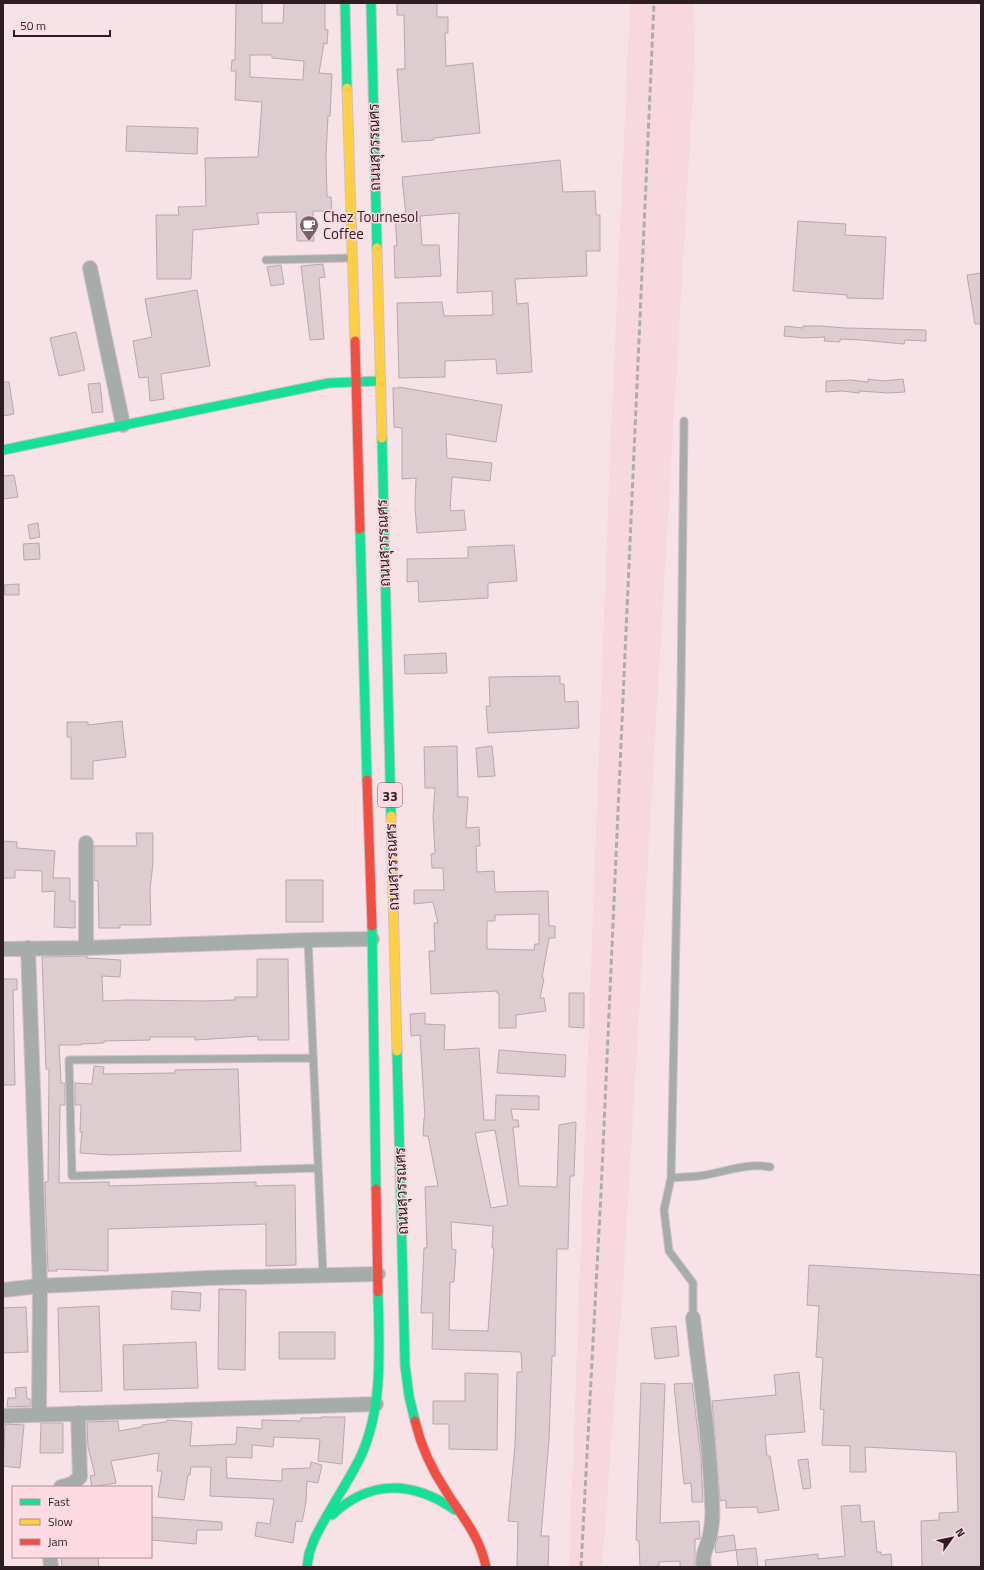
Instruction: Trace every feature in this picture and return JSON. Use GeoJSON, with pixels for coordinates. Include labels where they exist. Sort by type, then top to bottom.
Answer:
{"type":"FeatureCollection","features":[{"type":"Feature","properties":{"kind":"main road","name":"ถนนสุวรรณศร"},"geometry":{"type":"LineString","coordinates":[[307,1567],[314,1539],[360,1458],[370,1432],[376,1404],[379,1367],[372,939],[345,3]]}},
{"type":"Feature","properties":{"kind":"main road","name":"ถนนสุวรรณศร"},"geometry":{"type":"LineString","coordinates":[[371,3],[379,381],[403,1270],[404,1365],[414,1423],[423,1449],[440,1482],[478,1537],[485,1558],[486,1567]]}},
{"type":"Feature","properties":{"kind":"main road"},"geometry":{"type":"LineString","coordinates":[[3,450],[329,383],[379,381]]}},
{"type":"Feature","properties":{"kind":"main road"},"geometry":{"type":"LineString","coordinates":[[320,1529],[335,1511],[350,1500],[367,1492],[393,1488],[421,1491],[441,1499],[462,1515]]}},
{"type":"Feature","properties":{"kind":"street"},"geometry":{"type":"LineString","coordinates":[[90,268],[123,425]]}},
{"type":"Feature","properties":{"kind":"street"},"geometry":{"type":"LineString","coordinates":[[86,843],[86,948]]}},
{"type":"Feature","properties":{"kind":"street"},"geometry":{"type":"LineString","coordinates":[[3,948],[86,948],[372,939]]}},
{"type":"Feature","properties":{"kind":"street"},"geometry":{"type":"LineString","coordinates":[[28,948],[40,1286],[39,1415]]}},
{"type":"Feature","properties":{"kind":"street"},"geometry":{"type":"LineString","coordinates":[[3,1290],[40,1286],[378,1274]]}},
{"type":"Feature","properties":{"kind":"street"},"geometry":{"type":"LineString","coordinates":[[693,1318],[710,1462],[712,1506],[710,1536],[702,1560],[704,1567]]}},
{"type":"Feature","properties":{"kind":"street"},"geometry":{"type":"LineString","coordinates":[[3,1416],[376,1404]]}},
{"type":"Feature","properties":{"kind":"street"},"geometry":{"type":"LineString","coordinates":[[65,1486],[72,1484],[80,1477],[78,1414]]}},
{"type":"Feature","properties":{"kind":"lane"},"geometry":{"type":"LineString","coordinates":[[266,260],[353,258]]}},
{"type":"Feature","properties":{"kind":"lane"},"geometry":{"type":"LineString","coordinates":[[684,421],[681,691],[671,1178],[664,1210],[669,1251],[693,1283],[693,1318]]}},
{"type":"Feature","properties":{"kind":"lane"},"geometry":{"type":"LineString","coordinates":[[308,940],[323,1275]]}},
{"type":"Feature","properties":{"kind":"lane"},"geometry":{"type":"LineString","coordinates":[[313,1058],[69,1060],[72,1176],[318,1168]]}},
{"type":"Feature","properties":{"kind":"lane"},"geometry":{"type":"LineString","coordinates":[[671,1178],[699,1176],[718,1171],[761,1165],[770,1167]]}},
{"type":"Feature","properties":{"kind":"shaded area"},"geometry":{"type":"Polygon","coordinates":[[[630,3],[694,3],[695,58],[624,1270],[602,1567],[569,1567],[609,480],[630,3]]]}},
{"type":"Feature","properties":{"kind":"building"},"geometry":{"type":"Polygon","coordinates":[[[236,3],[262,3],[262,23],[283,23],[284,3],[325,3],[325,29],[328,30],[327,44],[324,43],[319,73],[332,74],[326,156],[327,197],[331,197],[332,211],[313,211],[314,241],[297,241],[296,212],[257,213],[259,224],[193,230],[191,279],[157,279],[156,215],[179,215],[178,207],[206,206],[205,158],[258,157],[262,102],[235,100],[236,71],[231,71],[232,60],[235,60],[236,3]],[[250,55],[250,77],[303,80],[304,61],[272,58],[272,55],[250,55]]]}},
{"type":"Feature","properties":{"kind":"building"},"geometry":{"type":"Polygon","coordinates":[[[397,3],[437,3],[437,17],[448,17],[448,33],[445,33],[446,66],[473,63],[480,133],[434,138],[434,140],[402,142],[397,69],[405,69],[404,15],[397,15],[397,3]]]}},
{"type":"Feature","properties":{"kind":"building"},"geometry":{"type":"Polygon","coordinates":[[[127,126],[198,128],[197,154],[126,151],[127,126]]]}},
{"type":"Feature","properties":{"kind":"building"},"geometry":{"type":"Polygon","coordinates":[[[560,160],[563,192],[595,191],[596,215],[600,215],[600,251],[586,251],[587,276],[515,279],[517,304],[528,303],[532,372],[497,374],[496,359],[445,361],[445,377],[399,378],[397,303],[442,302],[444,316],[493,315],[492,291],[457,293],[459,213],[420,216],[422,245],[439,245],[441,276],[395,278],[394,246],[397,246],[395,216],[406,216],[402,177],[560,160]]]}},
{"type":"Feature","properties":{"kind":"building"},"geometry":{"type":"Polygon","coordinates":[[[798,221],[846,224],[845,235],[886,237],[883,299],[847,298],[847,295],[793,291],[798,221]]]}},
{"type":"Feature","properties":{"kind":"building"},"geometry":{"type":"Polygon","coordinates":[[[323,264],[325,277],[319,278],[324,339],[310,340],[301,266],[323,264]]]}},
{"type":"Feature","properties":{"kind":"building"},"geometry":{"type":"Polygon","coordinates":[[[281,265],[284,284],[271,286],[267,267],[281,265]]]}},
{"type":"Feature","properties":{"kind":"building"},"geometry":{"type":"Polygon","coordinates":[[[981,273],[981,324],[975,324],[967,275],[981,273]]]}},
{"type":"Feature","properties":{"kind":"building"},"geometry":{"type":"Polygon","coordinates":[[[197,290],[210,366],[161,374],[164,399],[150,401],[148,377],[139,378],[133,341],[152,337],[145,299],[197,290]]]}},
{"type":"Feature","properties":{"kind":"building"},"geometry":{"type":"Polygon","coordinates":[[[785,326],[803,328],[803,326],[820,326],[926,330],[926,341],[905,340],[904,344],[840,339],[840,342],[824,341],[825,337],[804,338],[784,336],[785,326]]]}},
{"type":"Feature","properties":{"kind":"building"},"geometry":{"type":"Polygon","coordinates":[[[76,332],[85,370],[59,376],[50,338],[76,332]]]}},
{"type":"Feature","properties":{"kind":"building"},"geometry":{"type":"Polygon","coordinates":[[[868,379],[883,381],[903,379],[905,392],[826,392],[826,381],[851,380],[868,382],[868,379]]]}},
{"type":"Feature","properties":{"kind":"building"},"geometry":{"type":"Polygon","coordinates":[[[3,382],[9,382],[14,414],[3,416],[3,382]]]}},
{"type":"Feature","properties":{"kind":"building"},"geometry":{"type":"Polygon","coordinates":[[[100,383],[103,412],[92,413],[88,384],[100,383]]]}},
{"type":"Feature","properties":{"kind":"building"},"geometry":{"type":"Polygon","coordinates":[[[399,387],[502,405],[496,442],[446,434],[447,458],[492,463],[490,481],[452,477],[450,511],[464,510],[466,530],[417,533],[415,506],[416,478],[402,479],[402,428],[394,427],[393,388],[399,387]]]}},
{"type":"Feature","properties":{"kind":"building"},"geometry":{"type":"Polygon","coordinates":[[[14,475],[18,497],[3,499],[3,476],[14,475]]]}},
{"type":"Feature","properties":{"kind":"building"},"geometry":{"type":"Polygon","coordinates":[[[38,523],[40,537],[30,539],[28,525],[38,523]]]}},
{"type":"Feature","properties":{"kind":"building"},"geometry":{"type":"Polygon","coordinates":[[[39,543],[40,559],[24,560],[23,544],[39,543]]]}},
{"type":"Feature","properties":{"kind":"building"},"geometry":{"type":"Polygon","coordinates":[[[514,545],[517,581],[488,583],[488,598],[419,602],[418,581],[407,582],[407,559],[468,558],[468,547],[514,545]]]}},
{"type":"Feature","properties":{"kind":"building"},"geometry":{"type":"Polygon","coordinates":[[[19,584],[19,595],[5,595],[4,585],[19,584]]]}},
{"type":"Feature","properties":{"kind":"building"},"geometry":{"type":"Polygon","coordinates":[[[446,653],[447,673],[405,674],[404,655],[446,653]]]}},
{"type":"Feature","properties":{"kind":"building"},"geometry":{"type":"Polygon","coordinates":[[[560,676],[560,684],[564,684],[565,702],[578,701],[579,728],[488,733],[486,706],[490,706],[489,677],[560,676]]]}},
{"type":"Feature","properties":{"kind":"building"},"geometry":{"type":"Polygon","coordinates":[[[122,721],[126,757],[93,761],[93,779],[71,779],[71,737],[67,737],[67,722],[88,722],[88,725],[122,721]]]}},
{"type":"Feature","properties":{"kind":"building"},"geometry":{"type":"Polygon","coordinates":[[[457,746],[458,797],[468,797],[466,828],[479,827],[480,846],[476,846],[477,872],[494,871],[495,892],[548,891],[549,926],[555,926],[555,938],[549,938],[542,978],[544,978],[540,998],[544,998],[546,1011],[516,1015],[516,1028],[499,1028],[499,994],[497,991],[431,994],[429,951],[435,951],[434,923],[438,923],[433,902],[414,904],[414,890],[444,890],[443,868],[432,868],[431,854],[435,853],[433,817],[435,788],[425,788],[424,747],[457,746]],[[539,914],[495,915],[495,921],[487,921],[487,949],[534,950],[535,944],[539,944],[539,914]]]}},
{"type":"Feature","properties":{"kind":"building"},"geometry":{"type":"Polygon","coordinates":[[[492,746],[495,776],[478,777],[476,748],[492,746]]]}},
{"type":"Feature","properties":{"kind":"building"},"geometry":{"type":"Polygon","coordinates":[[[136,833],[153,833],[153,863],[150,889],[151,925],[120,925],[120,928],[99,928],[98,881],[94,880],[94,846],[137,846],[136,833]]]}},
{"type":"Feature","properties":{"kind":"building"},"geometry":{"type":"Polygon","coordinates":[[[3,841],[17,842],[17,848],[55,851],[53,878],[70,878],[70,901],[75,901],[75,928],[54,927],[55,891],[42,892],[42,871],[15,870],[15,878],[3,878],[3,841]]]}},
{"type":"Feature","properties":{"kind":"building"},"geometry":{"type":"Polygon","coordinates":[[[286,880],[323,880],[323,922],[286,922],[286,880]]]}},
{"type":"Feature","properties":{"kind":"building"},"geometry":{"type":"Polygon","coordinates":[[[87,956],[87,958],[121,960],[120,977],[102,976],[103,1001],[203,1001],[235,1000],[235,997],[257,997],[257,959],[288,959],[289,1040],[258,1040],[258,1036],[195,1040],[195,1037],[150,1037],[150,1040],[104,1041],[104,1043],[59,1045],[61,1083],[65,1083],[65,1105],[60,1105],[59,1183],[109,1182],[109,1186],[256,1182],[256,1186],[295,1185],[296,1265],[266,1266],[266,1224],[108,1229],[108,1271],[57,1269],[57,1271],[48,1271],[45,1182],[48,1182],[49,1069],[46,1069],[42,957],[87,956]]]}},
{"type":"Feature","properties":{"kind":"building"},"geometry":{"type":"Polygon","coordinates":[[[3,979],[17,979],[17,990],[13,990],[15,1085],[3,1085],[3,979]]]}},
{"type":"Feature","properties":{"kind":"building"},"geometry":{"type":"Polygon","coordinates":[[[569,993],[584,993],[584,1028],[569,1027],[569,993]]]}},
{"type":"Feature","properties":{"kind":"building"},"geometry":{"type":"Polygon","coordinates":[[[425,1013],[425,1024],[445,1025],[444,1050],[479,1048],[484,1120],[495,1120],[496,1095],[539,1096],[539,1110],[511,1109],[513,1120],[518,1120],[519,1127],[513,1127],[519,1186],[557,1187],[559,1125],[576,1122],[574,1176],[570,1176],[568,1249],[557,1249],[555,1356],[552,1356],[549,1440],[541,1536],[549,1536],[548,1567],[517,1567],[518,1522],[508,1521],[515,1445],[517,1372],[522,1372],[521,1352],[432,1349],[433,1313],[421,1313],[424,1248],[427,1248],[425,1187],[438,1186],[428,1136],[423,1136],[425,1118],[420,1035],[411,1036],[410,1014],[425,1013]],[[495,1130],[475,1133],[491,1208],[508,1205],[495,1130]],[[451,1222],[452,1249],[456,1250],[454,1282],[450,1282],[449,1330],[488,1331],[494,1248],[492,1248],[493,1226],[451,1222]]]}},
{"type":"Feature","properties":{"kind":"building"},"geometry":{"type":"Polygon","coordinates":[[[499,1050],[566,1055],[565,1077],[497,1073],[499,1050]]]}},
{"type":"Feature","properties":{"kind":"building"},"geometry":{"type":"Polygon","coordinates":[[[94,1066],[104,1067],[103,1074],[175,1073],[175,1070],[238,1069],[241,1151],[110,1155],[80,1153],[82,1132],[80,1132],[81,1105],[75,1105],[75,1083],[92,1084],[94,1066]]]}},
{"type":"Feature","properties":{"kind":"building"},"geometry":{"type":"Polygon","coordinates":[[[809,1265],[981,1275],[981,1567],[922,1567],[921,1521],[939,1520],[939,1513],[958,1512],[956,1452],[865,1447],[866,1472],[850,1472],[850,1446],[822,1445],[824,1410],[820,1409],[823,1358],[816,1357],[819,1306],[807,1305],[809,1265]]]}},
{"type":"Feature","properties":{"kind":"building"},"geometry":{"type":"Polygon","coordinates":[[[219,1289],[246,1290],[245,1370],[218,1369],[219,1289]]]}},
{"type":"Feature","properties":{"kind":"building"},"geometry":{"type":"Polygon","coordinates":[[[172,1291],[201,1293],[200,1311],[171,1309],[172,1291]]]}},
{"type":"Feature","properties":{"kind":"building"},"geometry":{"type":"Polygon","coordinates":[[[99,1306],[102,1391],[60,1392],[58,1308],[99,1306]]]}},
{"type":"Feature","properties":{"kind":"building"},"geometry":{"type":"Polygon","coordinates":[[[26,1307],[28,1352],[3,1353],[3,1308],[26,1307]]]}},
{"type":"Feature","properties":{"kind":"building"},"geometry":{"type":"Polygon","coordinates":[[[676,1326],[679,1356],[655,1359],[651,1328],[676,1326]]]}},
{"type":"Feature","properties":{"kind":"building"},"geometry":{"type":"Polygon","coordinates":[[[279,1332],[335,1332],[335,1359],[279,1359],[279,1332]]]}},
{"type":"Feature","properties":{"kind":"building"},"geometry":{"type":"Polygon","coordinates":[[[196,1342],[198,1388],[124,1390],[123,1345],[196,1342]]]}},
{"type":"Feature","properties":{"kind":"building"},"geometry":{"type":"Polygon","coordinates":[[[799,1372],[805,1432],[765,1435],[767,1456],[770,1456],[779,1510],[758,1513],[757,1507],[726,1508],[726,1500],[720,1501],[712,1401],[776,1395],[774,1375],[799,1372]]]}},
{"type":"Feature","properties":{"kind":"building"},"geometry":{"type":"Polygon","coordinates":[[[465,1373],[498,1374],[497,1450],[449,1449],[449,1424],[433,1424],[433,1401],[465,1401],[465,1373]]]}},
{"type":"Feature","properties":{"kind":"building"},"geometry":{"type":"Polygon","coordinates":[[[641,1383],[665,1384],[660,1523],[699,1521],[700,1539],[695,1539],[695,1567],[680,1567],[680,1561],[659,1562],[659,1566],[640,1567],[639,1541],[636,1540],[641,1383]]]}},
{"type":"Feature","properties":{"kind":"building"},"geometry":{"type":"Polygon","coordinates":[[[692,1383],[701,1458],[703,1502],[692,1502],[691,1483],[684,1484],[674,1384],[692,1383]]]}},
{"type":"Feature","properties":{"kind":"building"},"geometry":{"type":"Polygon","coordinates":[[[26,1387],[27,1399],[31,1399],[31,1406],[7,1407],[8,1398],[16,1398],[15,1388],[26,1387]]]}},
{"type":"Feature","properties":{"kind":"building"},"geometry":{"type":"Polygon","coordinates":[[[345,1417],[342,1464],[318,1461],[320,1439],[274,1437],[273,1447],[252,1445],[252,1458],[226,1457],[227,1478],[282,1481],[282,1469],[310,1468],[311,1462],[322,1465],[318,1483],[307,1481],[306,1502],[302,1522],[296,1521],[293,1543],[255,1536],[257,1522],[270,1524],[274,1499],[210,1496],[211,1467],[191,1467],[190,1475],[188,1475],[184,1500],[158,1497],[162,1471],[157,1471],[159,1453],[111,1461],[116,1483],[92,1486],[90,1476],[95,1475],[88,1447],[87,1422],[118,1421],[119,1431],[142,1427],[142,1425],[166,1422],[167,1420],[192,1422],[190,1446],[236,1444],[237,1427],[262,1429],[262,1420],[301,1421],[301,1418],[345,1417]]]}},
{"type":"Feature","properties":{"kind":"building"},"geometry":{"type":"Polygon","coordinates":[[[41,1423],[63,1423],[63,1453],[40,1453],[41,1423]]]}},
{"type":"Feature","properties":{"kind":"building"},"geometry":{"type":"Polygon","coordinates":[[[5,1424],[24,1425],[20,1468],[3,1466],[5,1424]]]}},
{"type":"Feature","properties":{"kind":"building"},"geometry":{"type":"Polygon","coordinates":[[[808,1459],[811,1488],[803,1489],[798,1460],[808,1459]]]}},
{"type":"Feature","properties":{"kind":"building"},"geometry":{"type":"Polygon","coordinates":[[[860,1505],[861,1522],[874,1521],[877,1552],[881,1552],[881,1555],[891,1554],[892,1567],[766,1567],[765,1560],[818,1554],[818,1559],[845,1556],[841,1506],[860,1505]]]}},
{"type":"Feature","properties":{"kind":"building"},"geometry":{"type":"Polygon","coordinates":[[[152,1517],[222,1522],[222,1530],[197,1530],[196,1544],[152,1540],[152,1517]]]}},
{"type":"Feature","properties":{"kind":"building"},"geometry":{"type":"Polygon","coordinates":[[[734,1535],[736,1550],[716,1553],[715,1548],[718,1537],[734,1535]]]}},
{"type":"Feature","properties":{"kind":"building"},"geometry":{"type":"Polygon","coordinates":[[[756,1548],[758,1567],[738,1567],[736,1550],[756,1548]]]}},
{"type":"Feature","properties":{"kind":"building"},"geometry":{"type":"Polygon","coordinates":[[[61,1558],[98,1558],[99,1567],[62,1567],[61,1558]]]}},
{"type":"Feature","properties":{"kind":"railway"},"geometry":{"type":"LineString","coordinates":[[581,1567],[601,1193],[654,3]]}},
{"type":"Feature","properties":{"kind":"traffic: fast"},"geometry":{"type":"LineString","coordinates":[[345,3],[347,88]]}},
{"type":"Feature","properties":{"kind":"traffic: fast"},"geometry":{"type":"LineString","coordinates":[[371,3],[377,248]]}},
{"type":"Feature","properties":{"kind":"traffic: fast"},"geometry":{"type":"LineString","coordinates":[[3,450],[329,383],[379,381]]}},
{"type":"Feature","properties":{"kind":"traffic: fast"},"geometry":{"type":"LineString","coordinates":[[382,438],[391,816]]}},
{"type":"Feature","properties":{"kind":"traffic: fast"},"geometry":{"type":"LineString","coordinates":[[360,529],[367,780]]}},
{"type":"Feature","properties":{"kind":"traffic: fast"},"geometry":{"type":"LineString","coordinates":[[372,926],[376,1189]]}},
{"type":"Feature","properties":{"kind":"traffic: fast"},"geometry":{"type":"LineString","coordinates":[[397,1051],[405,1365],[409,1396],[415,1421]]}},
{"type":"Feature","properties":{"kind":"traffic: fast"},"geometry":{"type":"LineString","coordinates":[[307,1567],[309,1554],[314,1540],[349,1479],[368,1438],[377,1398],[379,1355],[378,1292]]}},
{"type":"Feature","properties":{"kind":"traffic: fast"},"geometry":{"type":"LineString","coordinates":[[332,1515],[346,1503],[361,1495],[377,1490],[392,1488],[408,1489],[423,1493],[439,1500],[455,1510]]}},
{"type":"Feature","properties":{"kind":"traffic: slow"},"geometry":{"type":"LineString","coordinates":[[347,88],[355,341]]}},
{"type":"Feature","properties":{"kind":"traffic: slow"},"geometry":{"type":"LineString","coordinates":[[377,248],[382,438]]}},
{"type":"Feature","properties":{"kind":"traffic: slow"},"geometry":{"type":"LineString","coordinates":[[391,816],[397,1051]]}},
{"type":"Feature","properties":{"kind":"traffic: jam"},"geometry":{"type":"LineString","coordinates":[[355,341],[360,529]]}},
{"type":"Feature","properties":{"kind":"traffic: jam"},"geometry":{"type":"LineString","coordinates":[[367,780],[372,926]]}},
{"type":"Feature","properties":{"kind":"traffic: jam"},"geometry":{"type":"LineString","coordinates":[[376,1189],[378,1292]]}},
{"type":"Feature","properties":{"kind":"traffic: jam"},"geometry":{"type":"LineString","coordinates":[[415,1421],[420,1440],[432,1466],[441,1483],[475,1536],[486,1567]]}},
{"type":"Feature","properties":{"kind":"place","name":"Chez Tournesol Coffee"},"geometry":{"type":"Point","coordinates":[309,242]}}]}
